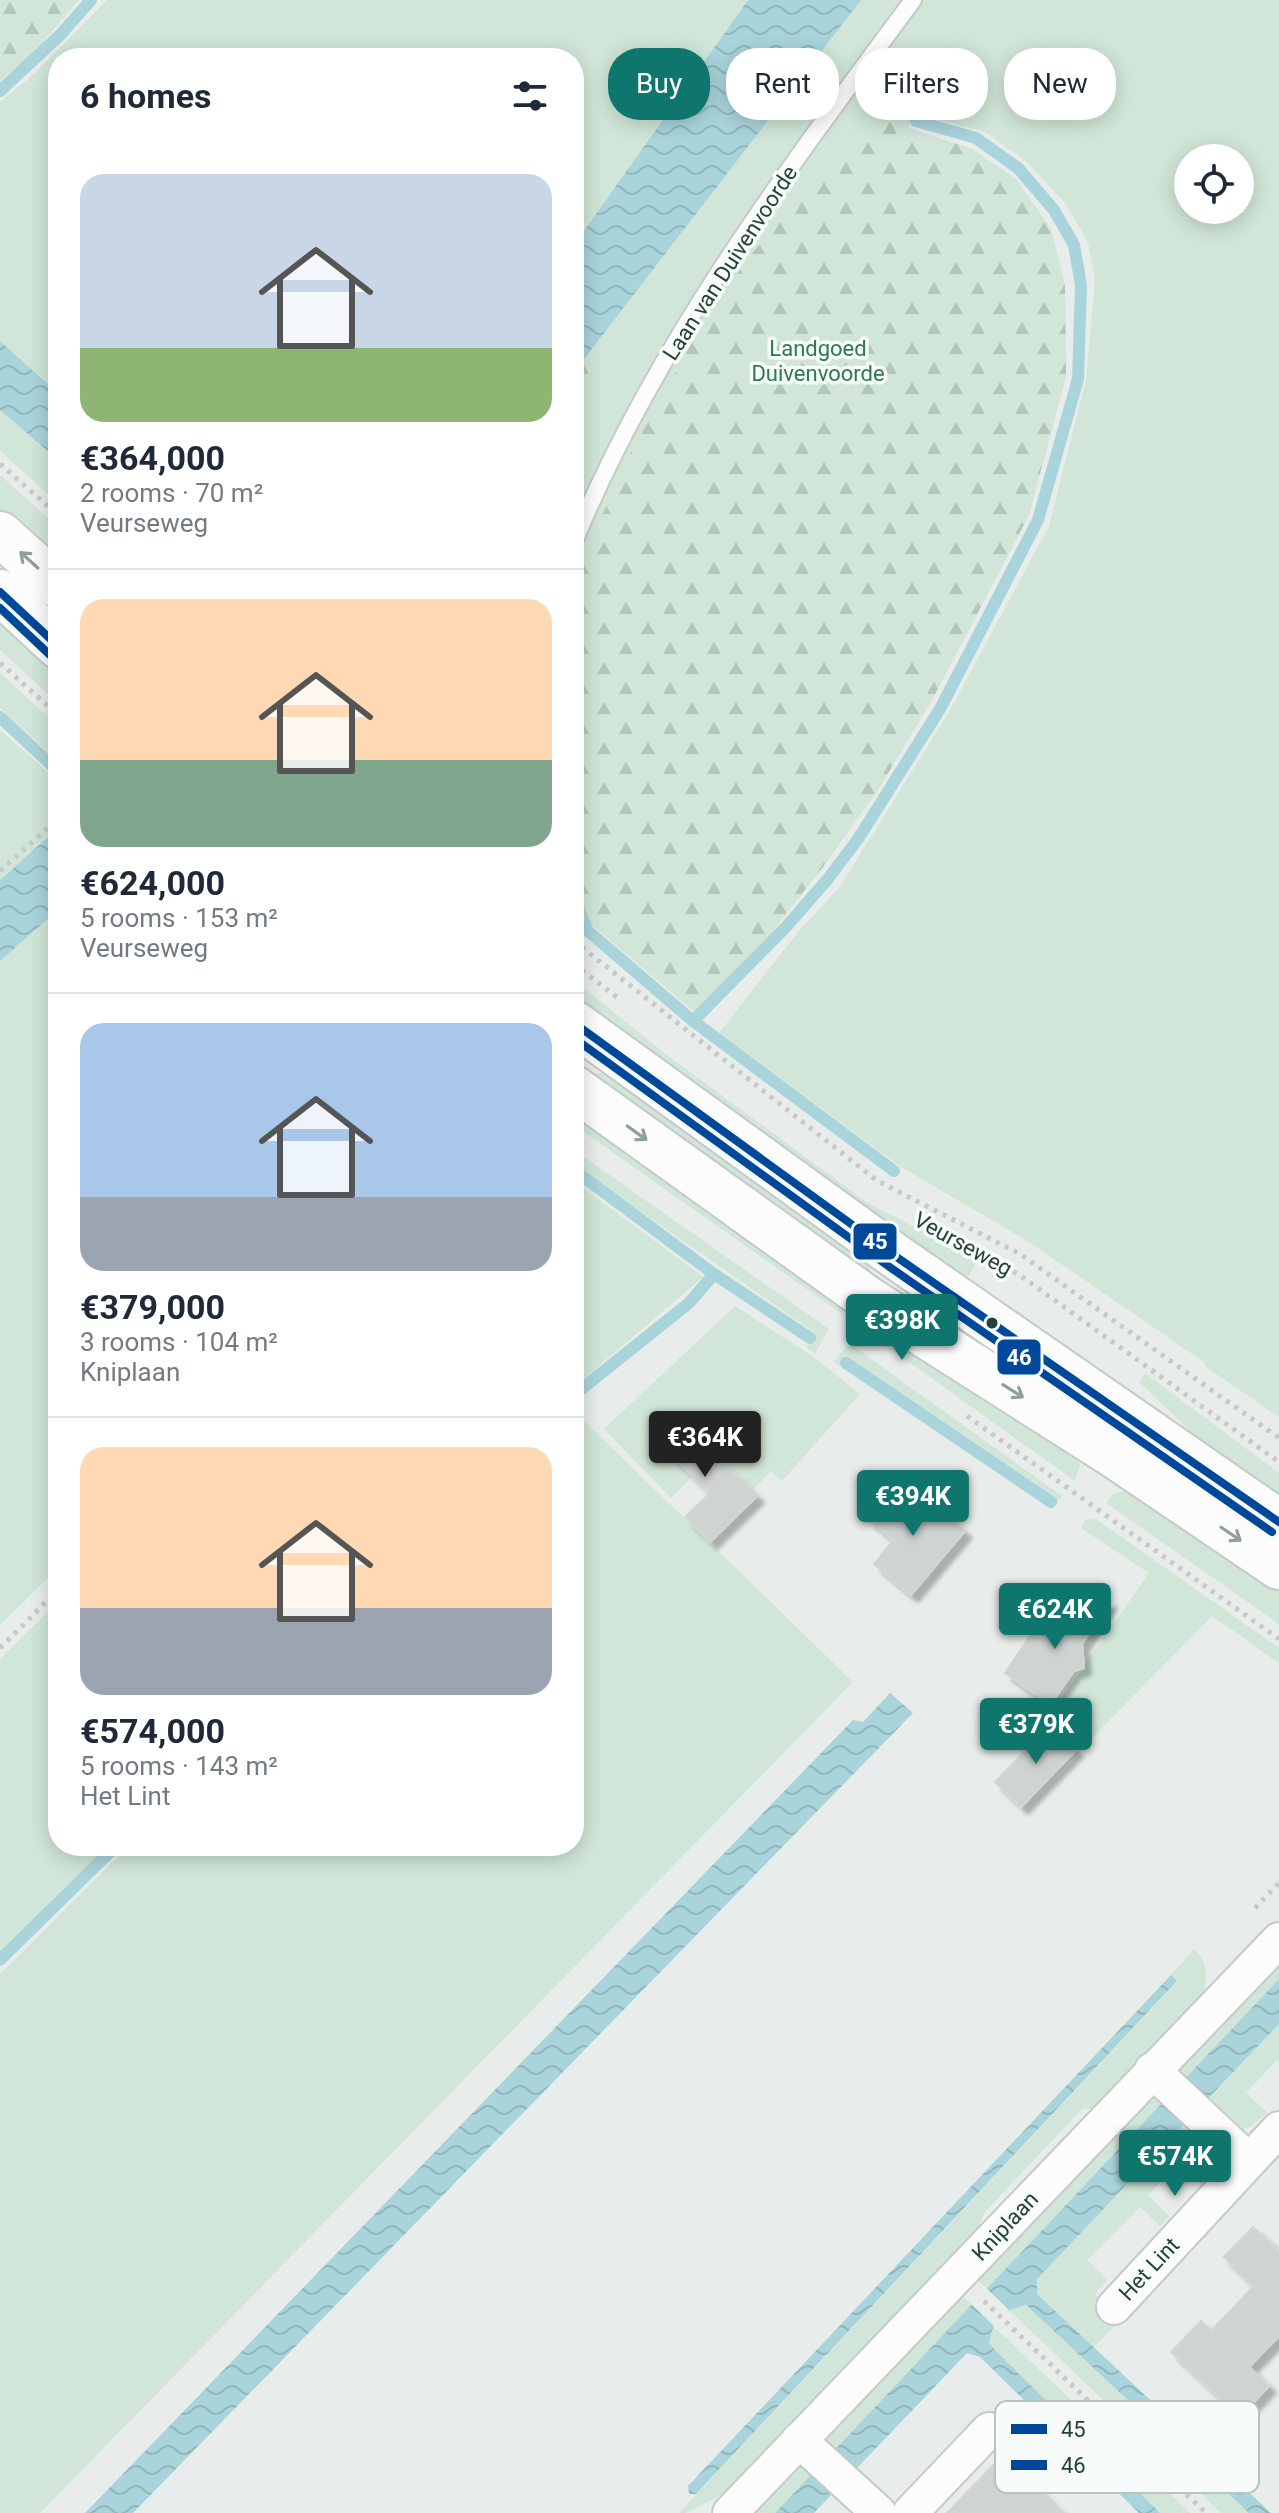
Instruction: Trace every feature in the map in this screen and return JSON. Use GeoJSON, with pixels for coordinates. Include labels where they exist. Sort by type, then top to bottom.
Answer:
{"type":"FeatureCollection","features":[{"type":"Feature","properties":{"kind":"main road"},"geometry":{"type":"LineString","coordinates":[[0,534],[48,577]]}},
{"type":"Feature","properties":{"kind":"main road"},"geometry":{"type":"LineString","coordinates":[[0,592],[48,637]]}},
{"type":"Feature","properties":{"kind":"main road","name":"Veurseweg"},"geometry":{"type":"LineString","coordinates":[[584,1030],[898,1258],[1279,1522]]}},
{"type":"Feature","properties":{"kind":"main road"},"geometry":{"type":"LineString","coordinates":[[584,1095],[868,1299],[1115,1456],[1279,1567]]}},
{"type":"Feature","properties":{"kind":"street","name":"Kniplaan"},"geometry":{"type":"LineString","coordinates":[[730,2513],[807,2447],[1159,2076],[1279,1940]]}},
{"type":"Feature","properties":{"kind":"street"},"geometry":{"type":"LineString","coordinates":[[1159,2076],[1249,2161]]}},
{"type":"Feature","properties":{"kind":"street","name":"Het Lint"},"geometry":{"type":"LineString","coordinates":[[1114,2307],[1278,2133]]}},
{"type":"Feature","properties":{"kind":"street"},"geometry":{"type":"LineString","coordinates":[[910,2513],[989,2430]]}},
{"type":"Feature","properties":{"kind":"street"},"geometry":{"type":"LineString","coordinates":[[807,2447],[879,2513]]}},
{"type":"Feature","properties":{"kind":"lane","name":"Laan van Duivenvoorde"},"geometry":{"type":"LineString","coordinates":[[584,518],[597,486],[681,331],[828,114],[913,0]]}},
{"type":"Feature","properties":{"kind":"path"},"geometry":{"type":"LineString","coordinates":[[0,464],[48,506]]}},
{"type":"Feature","properties":{"kind":"path"},"geometry":{"type":"LineString","coordinates":[[0,663],[48,706]]}},
{"type":"Feature","properties":{"kind":"path"},"geometry":{"type":"LineString","coordinates":[[0,871],[48,828]]}},
{"type":"Feature","properties":{"kind":"path"},"geometry":{"type":"LineString","coordinates":[[584,949],[876,1180],[1020,1254],[1279,1438]]}},
{"type":"Feature","properties":{"kind":"path"},"geometry":{"type":"LineString","coordinates":[[584,972],[623,1002]]}},
{"type":"Feature","properties":{"kind":"path","name":"Veurseweg"},"geometry":{"type":"LineString","coordinates":[[931,1227],[1021,1276],[1279,1462]]}},
{"type":"Feature","properties":{"kind":"path"},"geometry":{"type":"LineString","coordinates":[[0,1648],[48,1600]]}},
{"type":"Feature","properties":{"kind":"path"},"geometry":{"type":"LineString","coordinates":[[981,2298],[1089,2401]]}},
{"type":"Feature","properties":{"kind":"path"},"geometry":{"type":"LineString","coordinates":[[1185,2493],[1206,2513]]}},
{"type":"Feature","properties":{"kind":"green space"},"geometry":{"type":"Polygon","coordinates":[[[0,0],[79,0],[32,55],[0,81],[0,0]]]}},
{"type":"Feature","properties":{"kind":"green space"},"geometry":{"type":"Polygon","coordinates":[[[107,0],[748,0],[710,54],[710,48],[608,48],[608,120],[663,120],[584,231],[584,48],[60,48],[107,0]]]}},
{"type":"Feature","properties":{"kind":"green space"},"geometry":{"type":"Polygon","coordinates":[[[791,0],[1279,0],[1279,1417],[1029,1242],[901,1167],[719,1033],[798,932],[839,888],[949,712],[1049,526],[1086,380],[1095,278],[1088,242],[1065,203],[1026,161],[985,132],[939,120],[988,120],[988,48],[855,48],[855,120],[910,120],[908,129],[972,149],[1016,179],[1051,229],[1065,285],[1066,377],[1029,515],[934,696],[878,790],[823,867],[704,1020],[584,918],[584,265],[697,120],[710,120],[710,104],[726,83],[726,120],[839,120],[839,48],[754,48],[791,0]]]}},
{"type":"Feature","properties":{"kind":"green space"},"geometry":{"type":"Polygon","coordinates":[[[48,60],[48,384],[0,341],[0,102],[48,60]]]}},
{"type":"Feature","properties":{"kind":"green space","name":"Landgoed Duivenvoorde"},"geometry":{"type":"Polygon","coordinates":[[[863,120],[886,120],[972,149],[1016,179],[1051,229],[1065,285],[1066,377],[1029,515],[934,696],[878,790],[783,917],[701,997],[689,999],[640,962],[594,917],[584,902],[584,560],[623,467],[698,332],[745,262],[863,120]]]}},
{"type":"Feature","properties":{"kind":"green space"},"geometry":{"type":"Polygon","coordinates":[[[609,325],[584,383],[584,359],[609,325]]]}},
{"type":"Feature","properties":{"kind":"green space"},"geometry":{"type":"Polygon","coordinates":[[[0,410],[48,451],[48,494],[0,451],[0,410]]]}},
{"type":"Feature","properties":{"kind":"green space"},"geometry":{"type":"Polygon","coordinates":[[[0,475],[48,518],[48,558],[0,514],[0,475]]]}},
{"type":"Feature","properties":{"kind":"green space"},"geometry":{"type":"Polygon","coordinates":[[[0,613],[48,657],[48,694],[0,650],[0,613]]]}},
{"type":"Feature","properties":{"kind":"green space"},"geometry":{"type":"Polygon","coordinates":[[[0,673],[48,717],[48,752],[0,708],[0,673]]]}},
{"type":"Feature","properties":{"kind":"green space"},"geometry":{"type":"Polygon","coordinates":[[[0,730],[48,772],[48,837],[0,880],[0,730]]]}},
{"type":"Feature","properties":{"kind":"green space"},"geometry":{"type":"Polygon","coordinates":[[[48,919],[48,1578],[0,1625],[0,961],[48,919]]]}},
{"type":"Feature","properties":{"kind":"green space"},"geometry":{"type":"Polygon","coordinates":[[[584,988],[667,1055],[868,1203],[978,1260],[967,1279],[931,1262],[584,1012],[584,988]]]}},
{"type":"Feature","properties":{"kind":"green space"},"geometry":{"type":"Polygon","coordinates":[[[605,1072],[873,1257],[867,1281],[592,1075],[605,1072]]]}},
{"type":"Feature","properties":{"kind":"green space"},"geometry":{"type":"Polygon","coordinates":[[[584,1118],[845,1304],[842,1314],[584,1132],[584,1118]]]}},
{"type":"Feature","properties":{"kind":"green space"},"geometry":{"type":"Polygon","coordinates":[[[584,1157],[829,1329],[815,1354],[806,1347],[815,1333],[584,1172],[584,1157]]]}},
{"type":"Feature","properties":{"kind":"green space"},"geometry":{"type":"Polygon","coordinates":[[[584,1188],[703,1277],[584,1378],[584,1188]]]}},
{"type":"Feature","properties":{"kind":"green space"},"geometry":{"type":"Polygon","coordinates":[[[735,1306],[811,1355],[860,1394],[782,1481],[771,1471],[754,1489],[717,1454],[756,1412],[671,1498],[604,1429],[735,1306]]]}},
{"type":"Feature","properties":{"kind":"green space"},"geometry":{"type":"Polygon","coordinates":[[[879,1323],[1076,1453],[1080,1465],[1075,1481],[870,1334],[879,1323]]]}},
{"type":"Feature","properties":{"kind":"green space"},"geometry":{"type":"Polygon","coordinates":[[[849,1343],[1062,1496],[1052,1509],[1048,1507],[1054,1498],[848,1357],[840,1366],[834,1362],[849,1343]]]}},
{"type":"Feature","properties":{"kind":"green space"},"geometry":{"type":"Polygon","coordinates":[[[1145,1373],[1279,1473],[1279,1493],[1266,1492],[1227,1466],[1139,1382],[1145,1373]]]}},
{"type":"Feature","properties":{"kind":"green space"},"geometry":{"type":"Polygon","coordinates":[[[584,1421],[853,1682],[40,2513],[0,2513],[0,1974],[119,1856],[584,1856],[584,1421]]]}},
{"type":"Feature","properties":{"kind":"green space"},"geometry":{"type":"Polygon","coordinates":[[[1142,1492],[1279,1583],[1279,1624],[1106,1503],[1113,1494],[1142,1492]]]}},
{"type":"Feature","properties":{"kind":"green space"},"geometry":{"type":"Polygon","coordinates":[[[1096,1519],[1279,1648],[1279,1663],[1212,1616],[1086,1744],[1050,1715],[1149,1573],[1081,1528],[1085,1520],[1096,1519]]]}},
{"type":"Feature","properties":{"kind":"green space"},"geometry":{"type":"Polygon","coordinates":[[[48,1612],[48,1856],[98,1856],[0,1953],[0,1659],[48,1612]]]}},
{"type":"Feature","properties":{"kind":"green space"},"geometry":{"type":"Polygon","coordinates":[[[1194,1949],[1204,1964],[1204,1994],[1098,2110],[1083,2108],[984,2213],[974,2238],[731,2490],[686,2513],[679,2513],[1177,1982],[1171,1975],[1194,1949]]]}},
{"type":"Feature","properties":{"kind":"green space"},"geometry":{"type":"Polygon","coordinates":[[[1279,1959],[1279,1979],[1183,2081],[1176,2073],[1175,2066],[1279,1959]]]}},
{"type":"Feature","properties":{"kind":"green space"},"geometry":{"type":"Polygon","coordinates":[[[1279,2024],[1279,2062],[1277,2060],[1246,2093],[1267,2112],[1248,2128],[1234,2129],[1206,2102],[1279,2024]]]}},
{"type":"Feature","properties":{"kind":"green space"},"geometry":{"type":"Polygon","coordinates":[[[1148,2094],[1156,2095],[1163,2102],[987,2288],[978,2281],[979,2273],[1148,2094]]]}},
{"type":"Feature","properties":{"kind":"green space"},"geometry":{"type":"Polygon","coordinates":[[[1185,2123],[1209,2149],[1214,2169],[1200,2184],[1178,2164],[1148,2195],[1169,2216],[1160,2226],[1140,2207],[1087,2260],[1107,2280],[1095,2294],[1122,2318],[1094,2347],[1037,2294],[1037,2278],[1185,2123]]]}},
{"type":"Feature","properties":{"kind":"green space"},"geometry":{"type":"Polygon","coordinates":[[[963,2297],[972,2305],[833,2451],[824,2443],[825,2436],[953,2301],[963,2297]]]}},
{"type":"Feature","properties":{"kind":"green space"},"geometry":{"type":"Polygon","coordinates":[[[1026,2305],[1129,2401],[1104,2401],[1008,2309],[1026,2305]]]}},
{"type":"Feature","properties":{"kind":"green space"},"geometry":{"type":"Polygon","coordinates":[[[992,2326],[1072,2401],[1046,2401],[988,2344],[992,2326]]]}},
{"type":"Feature","properties":{"kind":"green space"},"geometry":{"type":"Polygon","coordinates":[[[796,2466],[803,2466],[812,2474],[775,2513],[751,2513],[796,2466]]]}},
{"type":"Feature","properties":{"kind":"green space"},"geometry":{"type":"Polygon","coordinates":[[[1140,2493],[1169,2493],[1190,2513],[1160,2513],[1140,2493]]]}},
{"type":"Feature","properties":{"kind":"green space"},"geometry":{"type":"Polygon","coordinates":[[[1200,2493],[1228,2493],[1249,2513],[1221,2513],[1200,2493]]]}},
{"type":"Feature","properties":{"kind":"water"},"geometry":{"type":"Polygon","coordinates":[[[748,0],[861,0],[824,48],[726,48],[726,120],[768,120],[584,359],[584,231],[663,120],[710,120],[710,54],[748,0]]]}},
{"type":"Feature","properties":{"kind":"water"},"geometry":{"type":"Polygon","coordinates":[[[0,341],[48,384],[48,451],[0,410],[0,341]]]}},
{"type":"Feature","properties":{"kind":"water"},"geometry":{"type":"Polygon","coordinates":[[[48,837],[48,919],[0,961],[0,880],[48,837]]]}},
{"type":"Feature","properties":{"kind":"water"},"geometry":{"type":"Polygon","coordinates":[[[890,1693],[913,1713],[133,2513],[85,2513],[853,1720],[863,1722],[890,1693]]]}},
{"type":"Feature","properties":{"kind":"water"},"geometry":{"type":"Polygon","coordinates":[[[1171,1975],[1177,1981],[696,2494],[689,2494],[688,2486],[1171,1975]]]}},
{"type":"Feature","properties":{"kind":"water"},"geometry":{"type":"Polygon","coordinates":[[[1279,1979],[1279,2024],[1037,2279],[1037,2294],[1151,2401],[1129,2401],[1026,2305],[1000,2317],[989,2344],[1047,2401],[1025,2401],[980,2357],[967,2353],[814,2513],[775,2513],[1279,1979]]]}},
{"type":"Feature","properties":{"kind":"water"},"geometry":{"type":"Polygon","coordinates":[[[1119,2493],[1140,2493],[1160,2513],[1139,2513],[1119,2493]]]}},
{"type":"Feature","properties":{"kind":"water"},"geometry":{"type":"Polygon","coordinates":[[[1228,2493],[1250,2493],[1271,2513],[1249,2513],[1228,2493]]]}},
{"type":"Feature","properties":{"kind":"pier"},"geometry":{"type":"Polygon","coordinates":[[[984,2286],[1011,2312],[996,2328],[969,2302],[984,2286]]]}},
{"type":"Feature","properties":{"kind":"building"},"geometry":{"type":"Polygon","coordinates":[[[672,1414],[757,1496],[710,1542],[685,1517],[710,1493],[651,1436],[672,1414]]]}},
{"type":"Feature","properties":{"kind":"building"},"geometry":{"type":"Polygon","coordinates":[[[900,1483],[965,1531],[911,1595],[874,1564],[893,1540],[869,1520],[900,1483]]]}},
{"type":"Feature","properties":{"kind":"building"},"geometry":{"type":"Polygon","coordinates":[[[1110,1601],[1082,1644],[1084,1668],[1074,1671],[1050,1705],[1005,1673],[1037,1625],[1045,1630],[1062,1604],[1070,1609],[1110,1601]]]}},
{"type":"Feature","properties":{"kind":"building"},"geometry":{"type":"Polygon","coordinates":[[[1050,1725],[1076,1750],[1021,1807],[995,1782],[1050,1725]]]}},
{"type":"Feature","properties":{"kind":"building"},"geometry":{"type":"Polygon","coordinates":[[[1253,2227],[1279,2251],[1279,2336],[1249,2367],[1269,2386],[1255,2401],[1223,2401],[1171,2352],[1201,2321],[1211,2331],[1254,2286],[1224,2257],[1253,2227]]]}},
{"type":"Feature","properties":{"kind":"building"},"geometry":{"type":"Polygon","coordinates":[[[995,2463],[995,2493],[1042,2493],[1063,2513],[947,2513],[995,2463]]]}},
{"type":"Feature","properties":{"kind":"waterway"},"geometry":{"type":"LineString","coordinates":[[0,91],[61,34],[91,0]]}},
{"type":"Feature","properties":{"kind":"waterway"},"geometry":{"type":"LineString","coordinates":[[693,1021],[785,928],[827,880],[858,839],[940,709],[1038,520],[1078,379],[1081,285],[1074,245],[1054,210],[1018,168],[976,138],[916,121]]}},
{"type":"Feature","properties":{"kind":"waterway"},"geometry":{"type":"LineString","coordinates":[[0,717],[48,762]]}},
{"type":"Feature","properties":{"kind":"waterway"},"geometry":{"type":"LineString","coordinates":[[584,922],[588,931],[693,1021],[894,1171]]}},
{"type":"Feature","properties":{"kind":"waterway"},"geometry":{"type":"LineString","coordinates":[[584,1177],[714,1274],[810,1338]]}},
{"type":"Feature","properties":{"kind":"waterway"},"geometry":{"type":"LineString","coordinates":[[584,1387],[689,1303],[714,1274]]}},
{"type":"Feature","properties":{"kind":"waterway"},"geometry":{"type":"LineString","coordinates":[[846,1363],[1051,1502]]}},
{"type":"Feature","properties":{"kind":"waterway"},"geometry":{"type":"LineString","coordinates":[[0,1960],[106,1856]]}},
{"type":"Feature","properties":{"kind":"transit line","name":"45"},"geometry":{"type":"LineString","coordinates":[[0,592],[48,637]]}},
{"type":"Feature","properties":{"kind":"transit line","name":"46"},"geometry":{"type":"LineString","coordinates":[[0,608],[48,653]]}},
{"type":"Feature","properties":{"kind":"transit line","name":"45"},"geometry":{"type":"LineString","coordinates":[[584,1030],[898,1258],[1279,1522]]}},
{"type":"Feature","properties":{"kind":"transit line","name":"46"},"geometry":{"type":"LineString","coordinates":[[584,1045],[891,1268],[1272,1532]]}}]}
